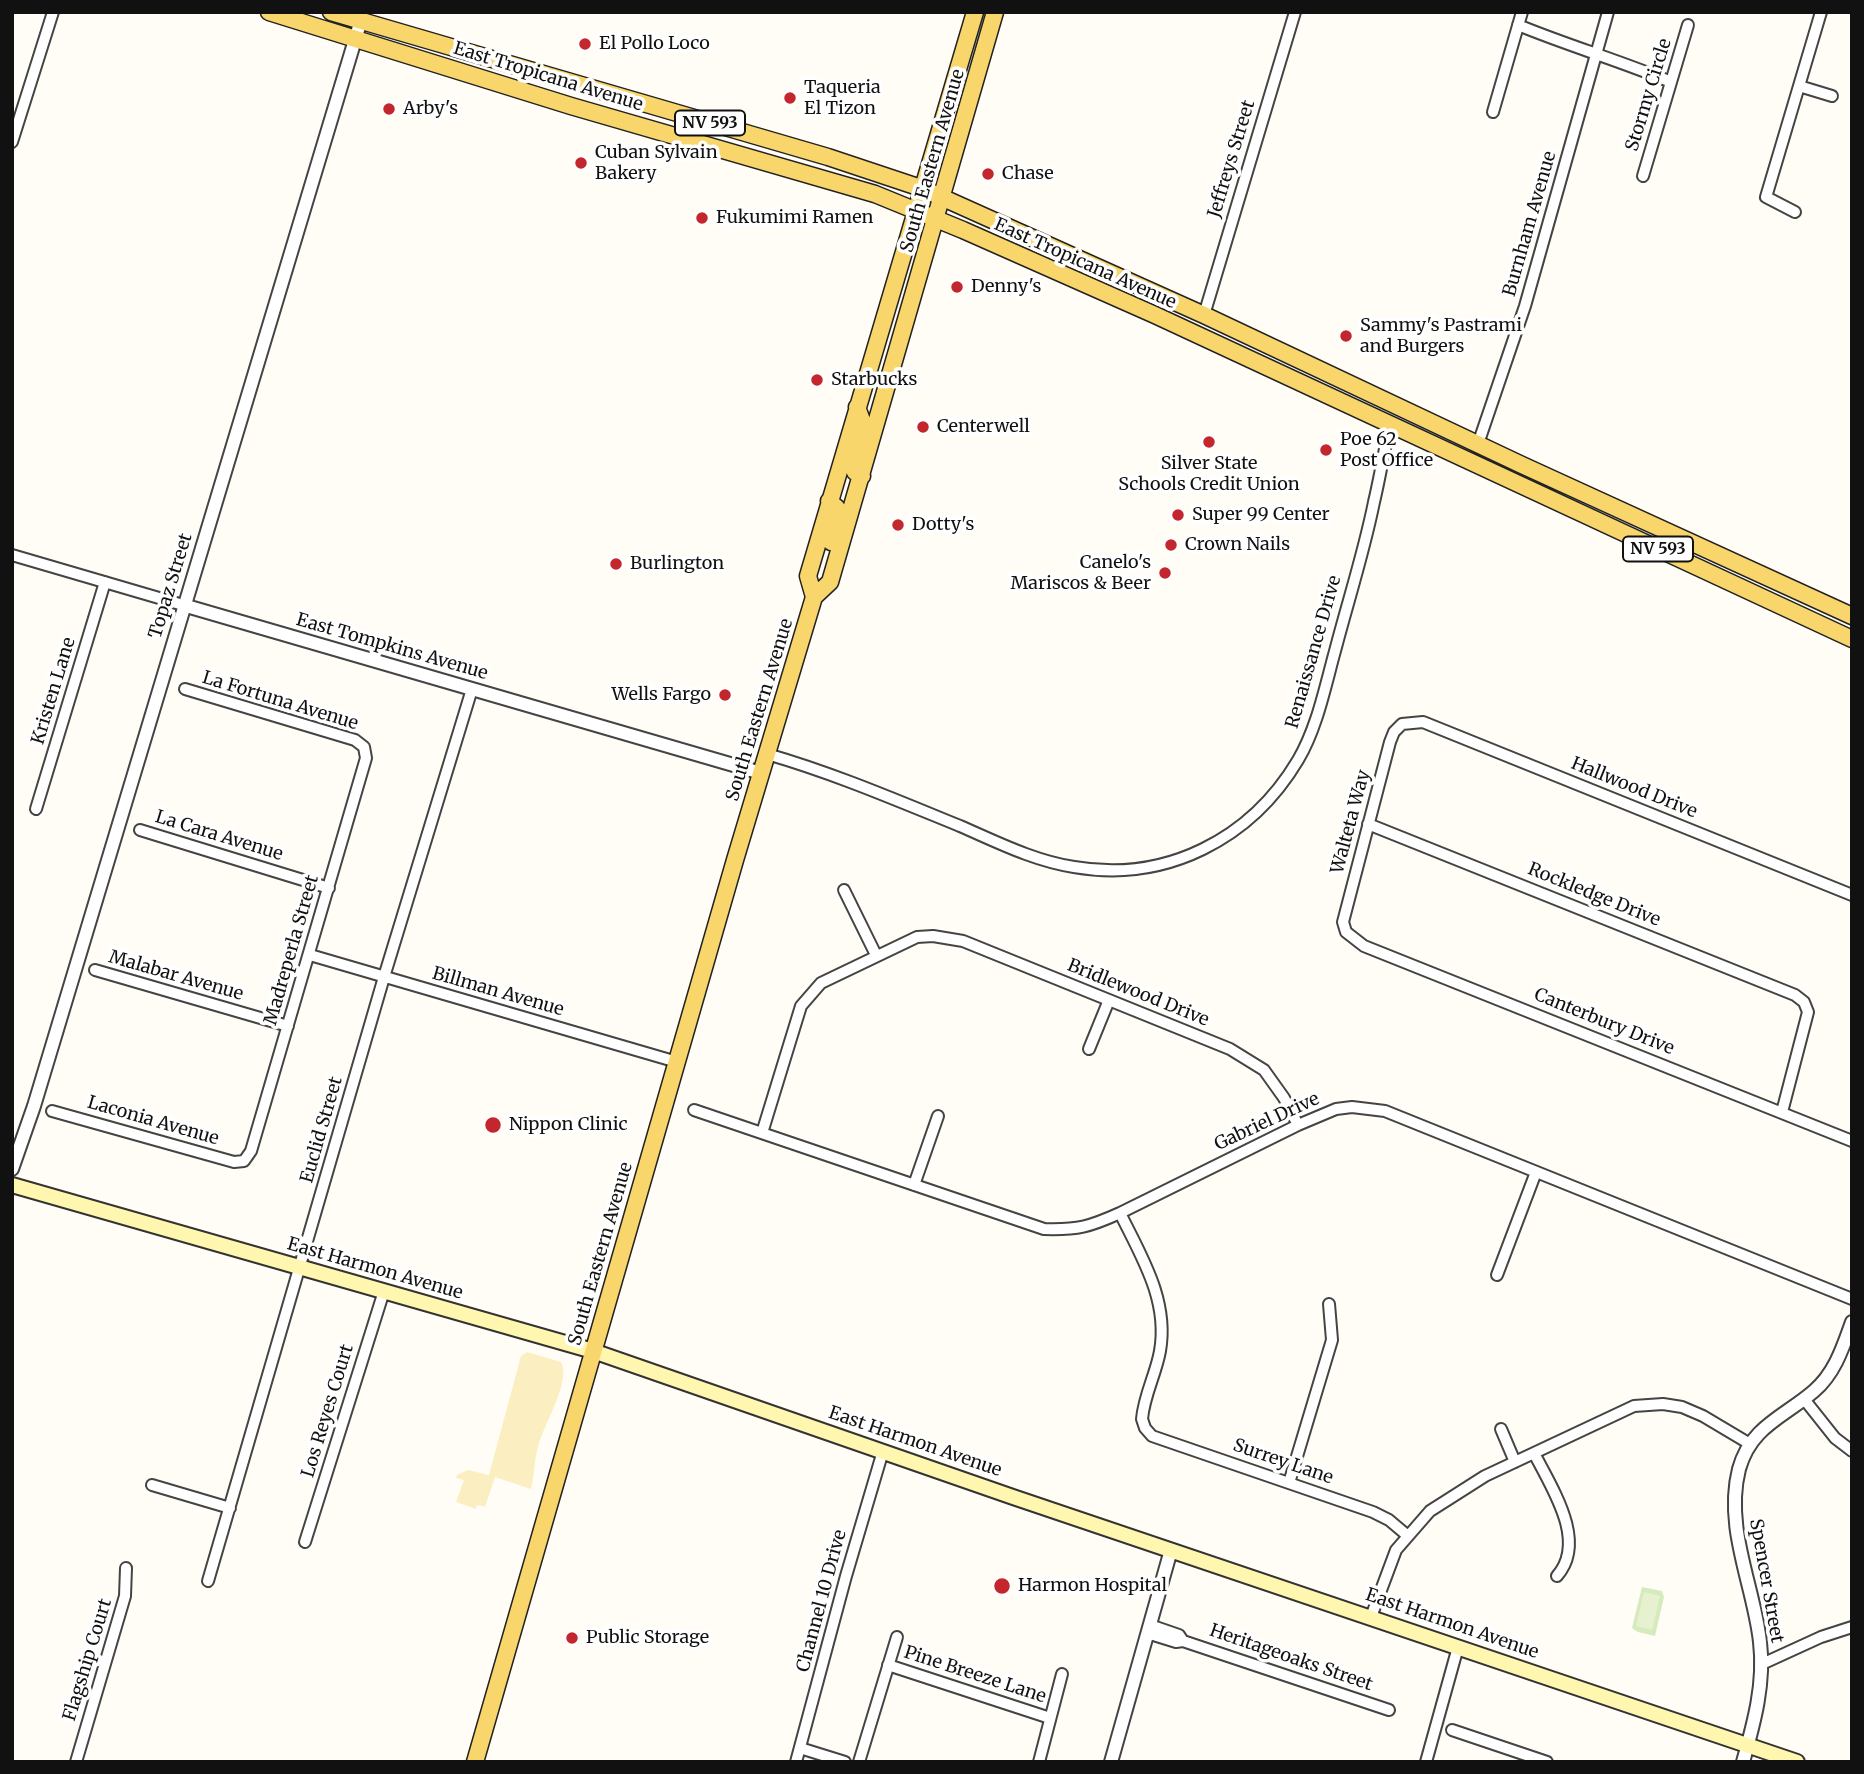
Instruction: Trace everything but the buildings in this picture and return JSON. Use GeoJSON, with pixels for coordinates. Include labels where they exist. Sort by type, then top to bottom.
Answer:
{"type":"FeatureCollection","features":[{"type":"Feature","properties":{"kind":"main road","name":"East Tropicana Avenue"},"geometry":{"type":"LineString","coordinates":[[270,12],[571,106],[875,194],[1154,315],[1852,639]]}},
{"type":"Feature","properties":{"kind":"main road","name":"East Tropicana Avenue"},"geometry":{"type":"LineString","coordinates":[[331,12],[362,16],[648,105],[879,172],[921,188],[1204,315],[1852,616]]}},
{"type":"Feature","properties":{"kind":"main road","name":"South Eastern Avenue"},"geometry":{"type":"LineString","coordinates":[[814,597],[808,576],[975,12]]}},
{"type":"Feature","properties":{"kind":"main road","name":"South Eastern Avenue"},"geometry":{"type":"LineString","coordinates":[[475,1762],[761,773],[814,597],[830,582],[995,12]]}},
{"type":"Feature","properties":{"kind":"main road"},"geometry":{"type":"LineString","coordinates":[[571,106],[583,100],[632,108],[648,105]]}},
{"type":"Feature","properties":{"kind":"main road"},"geometry":{"type":"LineString","coordinates":[[638,125],[642,117],[649,117],[701,128],[740,132]]}},
{"type":"Feature","properties":{"kind":"main road"},"geometry":{"type":"LineString","coordinates":[[1154,315],[1170,311],[1196,321],[1204,315]]}},
{"type":"Feature","properties":{"kind":"main road"},"geometry":{"type":"LineString","coordinates":[[1200,337],[1208,330],[1239,343],[1256,339]]}},
{"type":"Feature","properties":{"kind":"main road"},"geometry":{"type":"LineString","coordinates":[[856,407],[864,426],[853,467],[855,472],[862,476]]}},
{"type":"Feature","properties":{"kind":"main road"},"geometry":{"type":"LineString","coordinates":[[1426,442],[1443,438],[1469,449],[1478,444]]}},
{"type":"Feature","properties":{"kind":"main road"},"geometry":{"type":"LineString","coordinates":[[1464,461],[1476,455],[1505,466],[1522,465]]}},
{"type":"Feature","properties":{"kind":"main road"},"geometry":{"type":"LineString","coordinates":[[829,501],[837,508],[838,516],[829,546],[835,565]]}},
{"type":"Feature","properties":{"kind":"main road"},"geometry":{"type":"LineString","coordinates":[[1662,551],[1692,556],[1744,576],[1761,575]]}},
{"type":"Feature","properties":{"kind":"main road"},"geometry":{"type":"LineString","coordinates":[[1739,587],[1756,585],[1790,597],[1821,602]]}},
{"type":"Feature","properties":{"kind":"main road","name":"East Harmon Avenue"},"geometry":{"type":"LineString","coordinates":[[12,1185],[593,1351],[1797,1762]]}},
{"type":"Feature","properties":{"kind":"street"},"geometry":{"type":"LineString","coordinates":[[12,142],[53,12]]}},
{"type":"Feature","properties":{"kind":"street","name":"Jeffreys Street"},"geometry":{"type":"LineString","coordinates":[[1204,315],[1295,12]]}},
{"type":"Feature","properties":{"kind":"street"},"geometry":{"type":"LineString","coordinates":[[1493,112],[1522,12]]}},
{"type":"Feature","properties":{"kind":"street","name":"Burnham Avenue"},"geometry":{"type":"LineString","coordinates":[[1478,444],[1525,306],[1608,12]]}},
{"type":"Feature","properties":{"kind":"street"},"geometry":{"type":"LineString","coordinates":[[1795,212],[1766,198],[1821,12]]}},
{"type":"Feature","properties":{"kind":"street","name":"Topaz Street"},"geometry":{"type":"LineString","coordinates":[[12,1169],[34,1106],[362,16]]}},
{"type":"Feature","properties":{"kind":"street"},"geometry":{"type":"LineString","coordinates":[[1518,25],[1566,45],[1627,63],[1671,82]]}},
{"type":"Feature","properties":{"kind":"street","name":"Stormy Circle"},"geometry":{"type":"LineString","coordinates":[[1643,176],[1688,25]]}},
{"type":"Feature","properties":{"kind":"street"},"geometry":{"type":"LineString","coordinates":[[1799,86],[1832,96]]}},
{"type":"Feature","properties":{"kind":"street","name":"Renaissance Drive"},"geometry":{"type":"LineString","coordinates":[[767,754],[821,770],[1032,856],[1074,867],[1118,870],[1163,864],[1205,849],[1247,822],[1274,794],[1299,759],[1317,717],[1375,502],[1390,425]]}},
{"type":"Feature","properties":{"kind":"street","name":"East Tompkins Avenue"},"geometry":{"type":"LineString","coordinates":[[12,555],[761,773]]}},
{"type":"Feature","properties":{"kind":"street","name":"Kristen Lane"},"geometry":{"type":"LineString","coordinates":[[36,809],[105,582]]}},
{"type":"Feature","properties":{"kind":"street","name":"La Fortuna Avenue"},"geometry":{"type":"LineString","coordinates":[[185,689],[355,740],[364,747]]}},
{"type":"Feature","properties":{"kind":"street","name":"Euclid Street"},"geometry":{"type":"LineString","coordinates":[[208,1581],[384,976],[472,689]]}},
{"type":"Feature","properties":{"kind":"street","name":"Hallwood Drive"},"geometry":{"type":"LineString","coordinates":[[1402,724],[1423,722],[1852,895]]}},
{"type":"Feature","properties":{"kind":"street","name":"Walteta Way"},"geometry":{"type":"LineString","coordinates":[[1346,932],[1343,922],[1390,742],[1394,732],[1402,724]]}},
{"type":"Feature","properties":{"kind":"street","name":"Madreperla Street"},"geometry":{"type":"LineString","coordinates":[[244,1161],[251,1151],[310,955],[366,758],[364,747]]}},
{"type":"Feature","properties":{"kind":"street","name":"Rockledge Drive"},"geometry":{"type":"LineString","coordinates":[[1368,824],[1796,995],[1804,1002],[1808,1012],[1782,1112]]}},
{"type":"Feature","properties":{"kind":"street","name":"La Cara Avenue"},"geometry":{"type":"LineString","coordinates":[[140,830],[329,888]]}},
{"type":"Feature","properties":{"kind":"street"},"geometry":{"type":"LineString","coordinates":[[762,1133],[801,1006],[821,983],[876,955],[844,890]]}},
{"type":"Feature","properties":{"kind":"street","name":"Canterbury Drive"},"geometry":{"type":"LineString","coordinates":[[1346,932],[1364,946],[1852,1141]]}},
{"type":"Feature","properties":{"kind":"street","name":"Bridlewood Drive"},"geometry":{"type":"LineString","coordinates":[[876,955],[917,937],[933,936],[963,941],[1230,1049],[1264,1070],[1284,1098],[1297,1125]]}},
{"type":"Feature","properties":{"kind":"street","name":"Billman Avenue"},"geometry":{"type":"LineString","coordinates":[[310,955],[677,1062]]}},
{"type":"Feature","properties":{"kind":"street","name":"Malabar Avenue"},"geometry":{"type":"LineString","coordinates":[[95,970],[288,1026]]}},
{"type":"Feature","properties":{"kind":"street"},"geometry":{"type":"LineString","coordinates":[[1089,1049],[1109,1000]]}},
{"type":"Feature","properties":{"kind":"street","name":"Gabriel Drive"},"geometry":{"type":"LineString","coordinates":[[694,1110],[1044,1229],[1075,1230],[1091,1226],[1297,1125],[1336,1109],[1352,1107],[1385,1111],[1852,1299]]}},
{"type":"Feature","properties":{"kind":"street","name":"Laconia Avenue"},"geometry":{"type":"LineString","coordinates":[[52,1111],[234,1162],[244,1161]]}},
{"type":"Feature","properties":{"kind":"street"},"geometry":{"type":"LineString","coordinates":[[914,1185],[938,1116]]}},
{"type":"Feature","properties":{"kind":"street"},"geometry":{"type":"LineString","coordinates":[[1497,1275],[1536,1172]]}},
{"type":"Feature","properties":{"kind":"street","name":"Surrey Lane"},"geometry":{"type":"LineString","coordinates":[[1119,1213],[1152,1278],[1160,1315],[1160,1351],[1142,1419],[1152,1436],[1373,1512],[1408,1536]]}},
{"type":"Feature","properties":{"kind":"street","name":"Los Reyes Court"},"geometry":{"type":"LineString","coordinates":[[305,1542],[384,1292]]}},
{"type":"Feature","properties":{"kind":"street"},"geometry":{"type":"LineString","coordinates":[[1289,1483],[1332,1340],[1329,1304]]}},
{"type":"Feature","properties":{"kind":"street","name":"Spencer Street"},"geometry":{"type":"LineString","coordinates":[[1742,1762],[1759,1695],[1762,1664],[1760,1639],[1744,1575],[1737,1528],[1738,1471],[1750,1444],[1771,1420],[1804,1399],[1825,1380],[1835,1364],[1852,1322]]}},
{"type":"Feature","properties":{"kind":"street"},"geometry":{"type":"LineString","coordinates":[[1804,1399],[1835,1438],[1852,1451]]}},
{"type":"Feature","properties":{"kind":"street"},"geometry":{"type":"LineString","coordinates":[[1371,1617],[1396,1550],[1430,1511],[1485,1476],[1634,1406],[1682,1406],[1750,1444]]}},
{"type":"Feature","properties":{"kind":"street"},"geometry":{"type":"LineString","coordinates":[[1501,1429],[1515,1461]]}},
{"type":"Feature","properties":{"kind":"street","name":"Channel 10 Drive"},"geometry":{"type":"LineString","coordinates":[[796,1762],[883,1451]]}},
{"type":"Feature","properties":{"kind":"street"},"geometry":{"type":"LineString","coordinates":[[1534,1453],[1556,1497],[1567,1528],[1569,1549],[1566,1566],[1558,1576]]}},
{"type":"Feature","properties":{"kind":"street"},"geometry":{"type":"LineString","coordinates":[[152,1485],[230,1508]]}},
{"type":"Feature","properties":{"kind":"street"},"geometry":{"type":"LineString","coordinates":[[1116,1761],[1148,1629],[1171,1550]]}},
{"type":"Feature","properties":{"kind":"street","name":"Flagship Court"},"geometry":{"type":"LineString","coordinates":[[76,1762],[125,1596],[125,1568]]}},
{"type":"Feature","properties":{"kind":"street"},"geometry":{"type":"LineString","coordinates":[[1762,1664],[1821,1637],[1852,1628]]}},
{"type":"Feature","properties":{"kind":"street","name":"Heritageoaks Street"},"geometry":{"type":"LineString","coordinates":[[1148,1629],[1176,1642],[1182,1641],[1388,1710]]}},
{"type":"Feature","properties":{"kind":"street"},"geometry":{"type":"LineString","coordinates":[[859,1762],[897,1637]]}},
{"type":"Feature","properties":{"kind":"street"},"geometry":{"type":"LineString","coordinates":[[1426,1762],[1458,1647]]}},
{"type":"Feature","properties":{"kind":"street","name":"Pine Breeze Lane"},"geometry":{"type":"LineString","coordinates":[[888,1665],[1050,1718]]}},
{"type":"Feature","properties":{"kind":"street"},"geometry":{"type":"LineString","coordinates":[[1039,1762],[1062,1674]]}},
{"type":"Feature","properties":{"kind":"street"},"geometry":{"type":"LineString","coordinates":[[1452,1730],[1547,1762]]}},
{"type":"Feature","properties":{"kind":"street"},"geometry":{"type":"LineString","coordinates":[[800,1748],[845,1762]]}},
{"type":"Feature","properties":{"kind":"green space"},"geometry":{"type":"Polygon","coordinates":[[[1642,1587],[1662,1591],[1664,1597],[1655,1636],[1632,1628],[1642,1587]]]}},
{"type":"Feature","properties":{"kind":"green space"},"geometry":{"type":"Polygon","coordinates":[[[1644,1592],[1660,1596],[1652,1630],[1636,1626],[1644,1592]]]}},
{"type":"Feature","properties":{"kind":"sand"},"geometry":{"type":"Polygon","coordinates":[[[527,1352],[561,1362],[563,1369],[560,1389],[538,1446],[531,1489],[495,1477],[485,1507],[477,1505],[476,1509],[456,1502],[464,1480],[456,1478],[457,1475],[468,1470],[489,1475],[521,1356],[527,1352]]]}},
{"type":"Feature","properties":{"kind":"place","name":"El Pollo Loco"},"geometry":{"type":"Point","coordinates":[585,44]}},
{"type":"Feature","properties":{"kind":"place","name":"Taqueria El Tizon"},"geometry":{"type":"Point","coordinates":[790,98]}},
{"type":"Feature","properties":{"kind":"place","name":"Arby's"},"geometry":{"type":"Point","coordinates":[389,109]}},
{"type":"Feature","properties":{"kind":"place","name":"Cuban Sylvain Bakery"},"geometry":{"type":"Point","coordinates":[581,163]}},
{"type":"Feature","properties":{"kind":"place","name":"Chase"},"geometry":{"type":"Point","coordinates":[988,174]}},
{"type":"Feature","properties":{"kind":"place","name":"Fukumimi Ramen"},"geometry":{"type":"Point","coordinates":[702,218]}},
{"type":"Feature","properties":{"kind":"place","name":"Denny's"},"geometry":{"type":"Point","coordinates":[957,287]}},
{"type":"Feature","properties":{"kind":"place","name":"Sammy's Pastrami and Burgers"},"geometry":{"type":"Point","coordinates":[1346,336]}},
{"type":"Feature","properties":{"kind":"place","name":"Starbucks"},"geometry":{"type":"Point","coordinates":[817,380]}},
{"type":"Feature","properties":{"kind":"place","name":"Centerwell"},"geometry":{"type":"Point","coordinates":[923,427]}},
{"type":"Feature","properties":{"kind":"place","name":"Silver State Schools Credit Union"},"geometry":{"type":"Point","coordinates":[1209,442]}},
{"type":"Feature","properties":{"kind":"place","name":"Poe 62 Post Office"},"geometry":{"type":"Point","coordinates":[1326,450]}},
{"type":"Feature","properties":{"kind":"place","name":"Super 99 Center"},"geometry":{"type":"Point","coordinates":[1178,515]}},
{"type":"Feature","properties":{"kind":"place","name":"Dotty's"},"geometry":{"type":"Point","coordinates":[898,525]}},
{"type":"Feature","properties":{"kind":"place","name":"Crown Nails"},"geometry":{"type":"Point","coordinates":[1171,545]}},
{"type":"Feature","properties":{"kind":"place","name":"Burlington"},"geometry":{"type":"Point","coordinates":[616,564]}},
{"type":"Feature","properties":{"kind":"place","name":"Canelo's Mariscos & Beer"},"geometry":{"type":"Point","coordinates":[1165,573]}},
{"type":"Feature","properties":{"kind":"place","name":"Wells Fargo"},"geometry":{"type":"Point","coordinates":[725,695]}},
{"type":"Feature","properties":{"kind":"place","name":"Nippon Clinic"},"geometry":{"type":"Point","coordinates":[493,1125]}},
{"type":"Feature","properties":{"kind":"place","name":"Harmon Hospital"},"geometry":{"type":"Point","coordinates":[1002,1586]}},
{"type":"Feature","properties":{"kind":"place","name":"Public Storage"},"geometry":{"type":"Point","coordinates":[572,1638]}}]}
